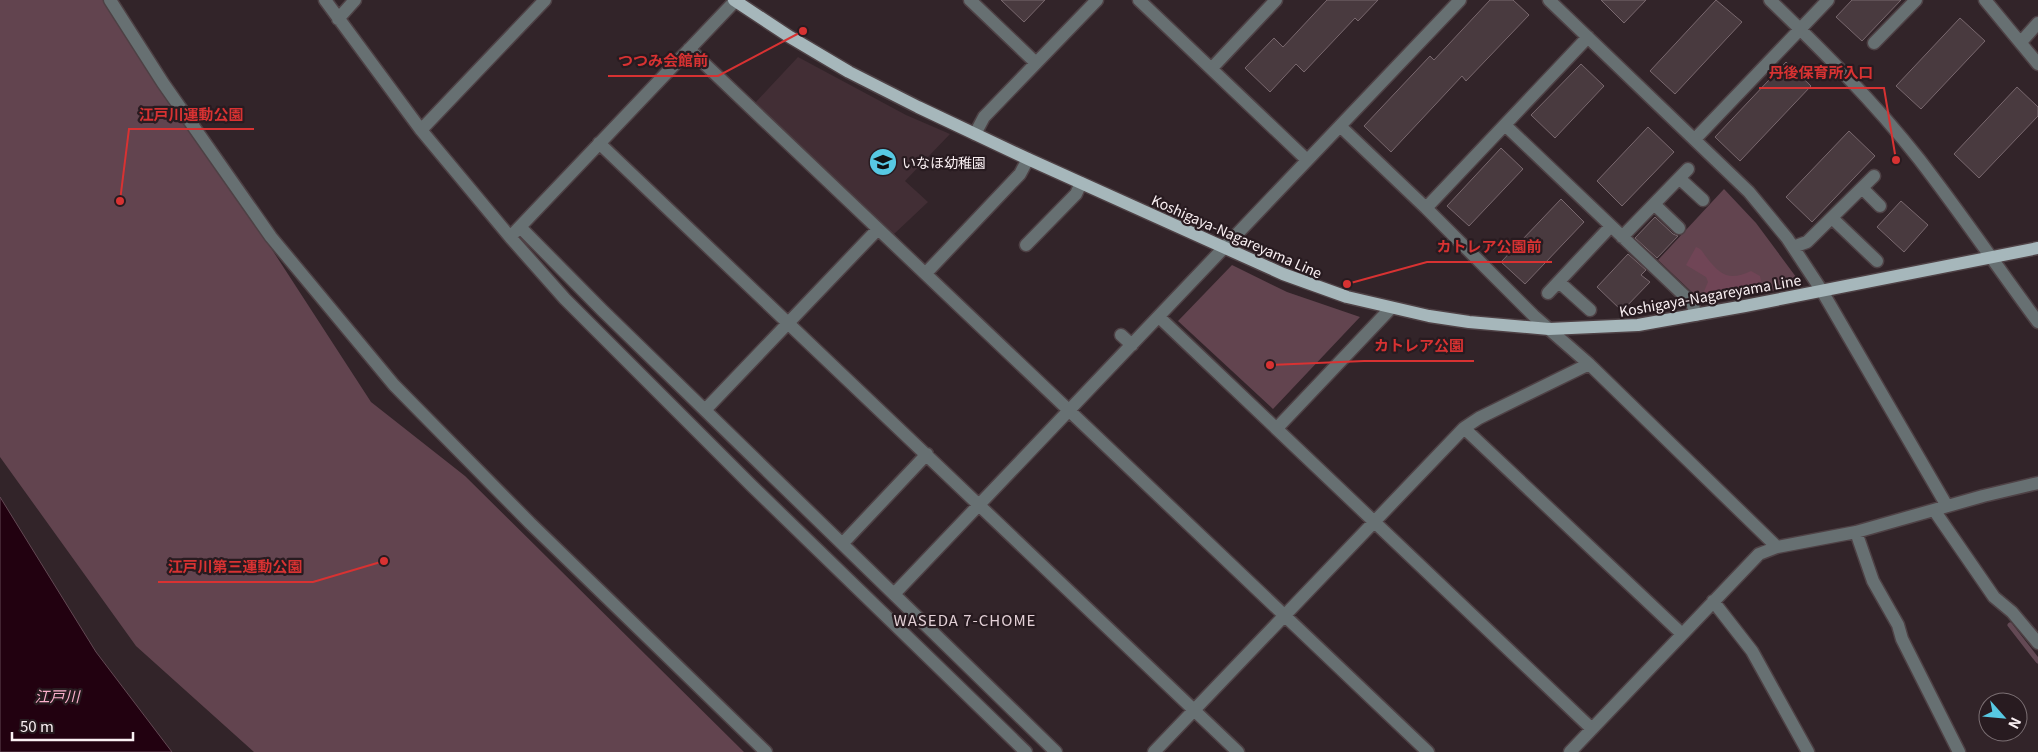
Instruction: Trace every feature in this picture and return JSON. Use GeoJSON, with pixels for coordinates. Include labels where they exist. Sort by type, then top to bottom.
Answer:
{"type":"FeatureCollection","features":[{"type":"Feature","properties":{"kind":"main road","name":"Koshigaya-Nagareyama Line"},"geometry":{"type":"LineString","coordinates":[[735,0],[790,37],[849,72],[1028,159],[1224,248],[1314,286],[1391,308],[1469,322],[1549,329],[1638,325],[2038,248]]}},
{"type":"Feature","properties":{"kind":"street"},"geometry":{"type":"LineString","coordinates":[[110,0],[163,82],[271,236],[394,385],[530,523],[766,752]]}},
{"type":"Feature","properties":{"kind":"street"},"geometry":{"type":"LineString","coordinates":[[325,0],[421,130],[565,300],[1026,752]]}},
{"type":"Feature","properties":{"kind":"street"},"geometry":{"type":"LineString","coordinates":[[338,19],[355,0]]}},
{"type":"Feature","properties":{"kind":"street"},"geometry":{"type":"LineString","coordinates":[[421,130],[545,0]]}},
{"type":"Feature","properties":{"kind":"street"},"geometry":{"type":"LineString","coordinates":[[510,237],[735,0]]}},
{"type":"Feature","properties":{"kind":"street"},"geometry":{"type":"LineString","coordinates":[[970,0],[1036,63]]}},
{"type":"Feature","properties":{"kind":"street"},"geometry":{"type":"LineString","coordinates":[[975,134],[984,117],[1097,0]]}},
{"type":"Feature","properties":{"kind":"street"},"geometry":{"type":"LineString","coordinates":[[1139,0],[1307,160]]}},
{"type":"Feature","properties":{"kind":"street"},"geometry":{"type":"LineString","coordinates":[[1212,68],[1276,0]]}},
{"type":"Feature","properties":{"kind":"street"},"geometry":{"type":"LineString","coordinates":[[894,594],[1460,0]]}},
{"type":"Feature","properties":{"kind":"street"},"geometry":{"type":"LineString","coordinates":[[1549,0],[1749,192],[1793,247],[1822,291],[1947,506]]}},
{"type":"Feature","properties":{"kind":"street"},"geometry":{"type":"LineString","coordinates":[[1770,0],[1873,105],[1918,158],[2038,322]]}},
{"type":"Feature","properties":{"kind":"street"},"geometry":{"type":"LineString","coordinates":[[1695,139],[1828,0]]}},
{"type":"Feature","properties":{"kind":"street"},"geometry":{"type":"LineString","coordinates":[[1874,43],[1916,0]]}},
{"type":"Feature","properties":{"kind":"street"},"geometry":{"type":"LineString","coordinates":[[1985,0],[2038,64]]}},
{"type":"Feature","properties":{"kind":"street"},"geometry":{"type":"LineString","coordinates":[[2021,42],[2038,23]]}},
{"type":"Feature","properties":{"kind":"street"},"geometry":{"type":"LineString","coordinates":[[1426,208],[1588,38]]}},
{"type":"Feature","properties":{"kind":"street"},"geometry":{"type":"LineString","coordinates":[[689,49],[1428,752]]}},
{"type":"Feature","properties":{"kind":"street"},"geometry":{"type":"LineString","coordinates":[[1505,125],[1692,303],[1696,315]]}},
{"type":"Feature","properties":{"kind":"street"},"geometry":{"type":"LineString","coordinates":[[1340,126],[1777,547]]}},
{"type":"Feature","properties":{"kind":"street"},"geometry":{"type":"LineString","coordinates":[[599,144],[1238,752]]}},
{"type":"Feature","properties":{"kind":"street"},"geometry":{"type":"LineString","coordinates":[[926,273],[1020,174],[1028,159]]}},
{"type":"Feature","properties":{"kind":"street"},"geometry":{"type":"LineString","coordinates":[[1622,237],[1684,174],[1704,200]]}},
{"type":"Feature","properties":{"kind":"street"},"geometry":{"type":"LineString","coordinates":[[1793,247],[1807,242],[1874,176]]}},
{"type":"Feature","properties":{"kind":"street"},"geometry":{"type":"LineString","coordinates":[[1026,245],[1076,194],[1081,183]]}},
{"type":"Feature","properties":{"kind":"street"},"geometry":{"type":"LineString","coordinates":[[1862,188],[1880,206]]}},
{"type":"Feature","properties":{"kind":"street"},"geometry":{"type":"LineString","coordinates":[[1654,204],[1679,228]]}},
{"type":"Feature","properties":{"kind":"street"},"geometry":{"type":"LineString","coordinates":[[1832,218],[1877,261]]}},
{"type":"Feature","properties":{"kind":"street"},"geometry":{"type":"LineString","coordinates":[[1548,293],[1610,226]]}},
{"type":"Feature","properties":{"kind":"street"},"geometry":{"type":"LineString","coordinates":[[520,227],[602,310],[1056,752]]}},
{"type":"Feature","properties":{"kind":"street"},"geometry":{"type":"LineString","coordinates":[[705,410],[878,229]]}},
{"type":"Feature","properties":{"kind":"street"},"geometry":{"type":"LineString","coordinates":[[1559,282],[1590,310]]}},
{"type":"Feature","properties":{"kind":"street"},"geometry":{"type":"LineString","coordinates":[[1277,428],[1391,308]]}},
{"type":"Feature","properties":{"kind":"street"},"geometry":{"type":"LineString","coordinates":[[1159,317],[1592,728]]}},
{"type":"Feature","properties":{"kind":"street"},"geometry":{"type":"LineString","coordinates":[[1121,335],[1132,345]]}},
{"type":"Feature","properties":{"kind":"street"},"geometry":{"type":"LineString","coordinates":[[1154,752],[1464,428],[1479,418],[1589,364]]}},
{"type":"Feature","properties":{"kind":"street"},"geometry":{"type":"LineString","coordinates":[[1464,428],[1682,634]]}},
{"type":"Feature","properties":{"kind":"street"},"geometry":{"type":"LineString","coordinates":[[843,543],[926,454]]}},
{"type":"Feature","properties":{"kind":"street"},"geometry":{"type":"LineString","coordinates":[[1570,752],[1759,554],[1777,547],[1856,532],[2038,483]]}},
{"type":"Feature","properties":{"kind":"street"},"geometry":{"type":"LineString","coordinates":[[1934,510],[1994,597],[2012,612],[2038,643]]}},
{"type":"Feature","properties":{"kind":"street"},"geometry":{"type":"LineString","coordinates":[[1856,532],[1874,581],[1898,625],[1902,639],[1959,752]]}},
{"type":"Feature","properties":{"kind":"street"},"geometry":{"type":"LineString","coordinates":[[1713,601],[1752,651],[1808,752]]}},
{"type":"Feature","properties":{"kind":"shaded area"},"geometry":{"type":"Polygon","coordinates":[[[0,0],[110,0],[371,402],[465,476],[744,752],[254,752],[136,646],[0,457],[0,0]]]}},
{"type":"Feature","properties":{"kind":"shaded area"},"geometry":{"type":"Polygon","coordinates":[[[798,57],[906,115],[950,134],[905,181],[928,202],[893,235],[755,103],[798,57]]]}},
{"type":"Feature","properties":{"kind":"shaded area"},"geometry":{"type":"Polygon","coordinates":[[[1724,189],[1756,223],[1799,281],[1800,286],[1709,302],[1697,297],[1658,260],[1724,189]]]}},
{"type":"Feature","properties":{"kind":"shaded area"},"geometry":{"type":"Polygon","coordinates":[[[1696,247],[1701,250],[1717,269],[1726,275],[1737,276],[1751,271],[1760,276],[1763,290],[1709,299],[1702,296],[1708,282],[1706,277],[1686,265],[1696,247]]]}},
{"type":"Feature","properties":{"kind":"shaded area"},"geometry":{"type":"Polygon","coordinates":[[[1232,265],[1287,292],[1360,317],[1273,409],[1178,321],[1232,265]]]}},
{"type":"Feature","properties":{"kind":"water","name":"江戸川"},"geometry":{"type":"Polygon","coordinates":[[[0,497],[96,652],[172,752],[0,752],[0,497]]]}},
{"type":"Feature","properties":{"kind":"building"},"geometry":{"type":"Polygon","coordinates":[[[1001,0],[1045,0],[1024,22],[1001,0]]]}},
{"type":"Feature","properties":{"kind":"building"},"geometry":{"type":"Polygon","coordinates":[[[1327,0],[1378,0],[1358,21],[1355,18],[1304,72],[1296,64],[1270,92],[1245,68],[1274,38],[1283,47],[1327,0]]]}},
{"type":"Feature","properties":{"kind":"building"},"geometry":{"type":"Polygon","coordinates":[[[1490,0],[1513,0],[1529,15],[1466,81],[1462,76],[1391,152],[1364,126],[1430,56],[1434,60],[1490,0]]]}},
{"type":"Feature","properties":{"kind":"building"},"geometry":{"type":"Polygon","coordinates":[[[1601,0],[1646,0],[1624,23],[1601,0]]]}},
{"type":"Feature","properties":{"kind":"building"},"geometry":{"type":"Polygon","coordinates":[[[1716,0],[1742,22],[1675,94],[1650,71],[1716,0]]]}},
{"type":"Feature","properties":{"kind":"building"},"geometry":{"type":"Polygon","coordinates":[[[1852,0],[1901,0],[1862,41],[1836,17],[1852,0]]]}},
{"type":"Feature","properties":{"kind":"building"},"geometry":{"type":"Polygon","coordinates":[[[1960,18],[1985,41],[1921,109],[1896,86],[1960,18]]]}},
{"type":"Feature","properties":{"kind":"building"},"geometry":{"type":"Polygon","coordinates":[[[1786,62],[1811,86],[1740,161],[1715,137],[1786,62]]]}},
{"type":"Feature","properties":{"kind":"building"},"geometry":{"type":"Polygon","coordinates":[[[1581,64],[1604,86],[1555,138],[1531,115],[1581,64]]]}},
{"type":"Feature","properties":{"kind":"building"},"geometry":{"type":"Polygon","coordinates":[[[2017,87],[2038,107],[2038,116],[1979,178],[1954,154],[2017,87]]]}},
{"type":"Feature","properties":{"kind":"building"},"geometry":{"type":"Polygon","coordinates":[[[1648,127],[1674,152],[1622,206],[1597,181],[1648,127]]]}},
{"type":"Feature","properties":{"kind":"building"},"geometry":{"type":"Polygon","coordinates":[[[1849,131],[1875,156],[1812,222],[1786,197],[1849,131]]]}},
{"type":"Feature","properties":{"kind":"building"},"geometry":{"type":"Polygon","coordinates":[[[1501,148],[1523,169],[1469,226],[1447,206],[1501,148]]]}},
{"type":"Feature","properties":{"kind":"building"},"geometry":{"type":"Polygon","coordinates":[[[1561,199],[1584,222],[1525,284],[1501,262],[1561,199]]]}},
{"type":"Feature","properties":{"kind":"building"},"geometry":{"type":"Polygon","coordinates":[[[1901,201],[1928,225],[1904,252],[1877,227],[1901,201]]]}},
{"type":"Feature","properties":{"kind":"building"},"geometry":{"type":"Polygon","coordinates":[[[1655,217],[1673,234],[1678,236],[1657,258],[1635,238],[1655,217]]]}},
{"type":"Feature","properties":{"kind":"building"},"geometry":{"type":"Polygon","coordinates":[[[1628,254],[1646,270],[1641,275],[1650,282],[1622,311],[1597,287],[1628,254]]]}},
{"type":"Feature","properties":{"kind":"waterway"},"geometry":{"type":"LineString","coordinates":[[2010,625],[2038,661]]}},
{"type":"Feature","properties":{"kind":"place","name":"つつみ会館前"},"geometry":{"type":"Point","coordinates":[803,31]}},
{"type":"Feature","properties":{"kind":"place","name":"丹後保育所入口"},"geometry":{"type":"Point","coordinates":[1896,160]}},
{"type":"Feature","properties":{"kind":"place","name":"いなほ幼稚園"},"geometry":{"type":"Point","coordinates":[883,162]}},
{"type":"Feature","properties":{"kind":"place","name":"江戸川運動公園"},"geometry":{"type":"Point","coordinates":[120,201]}},
{"type":"Feature","properties":{"kind":"place","name":"カトレア公園前"},"geometry":{"type":"Point","coordinates":[1347,284]}},
{"type":"Feature","properties":{"kind":"place","name":"カトレア公園"},"geometry":{"type":"Point","coordinates":[1270,365]}},
{"type":"Feature","properties":{"kind":"place","name":"江戸川第三運動公園"},"geometry":{"type":"Point","coordinates":[384,561]}},
{"type":"Feature","properties":{"kind":"district","name":"WASEDA 7-CHOME"},"geometry":{"type":"Point","coordinates":[965,619]}}]}
